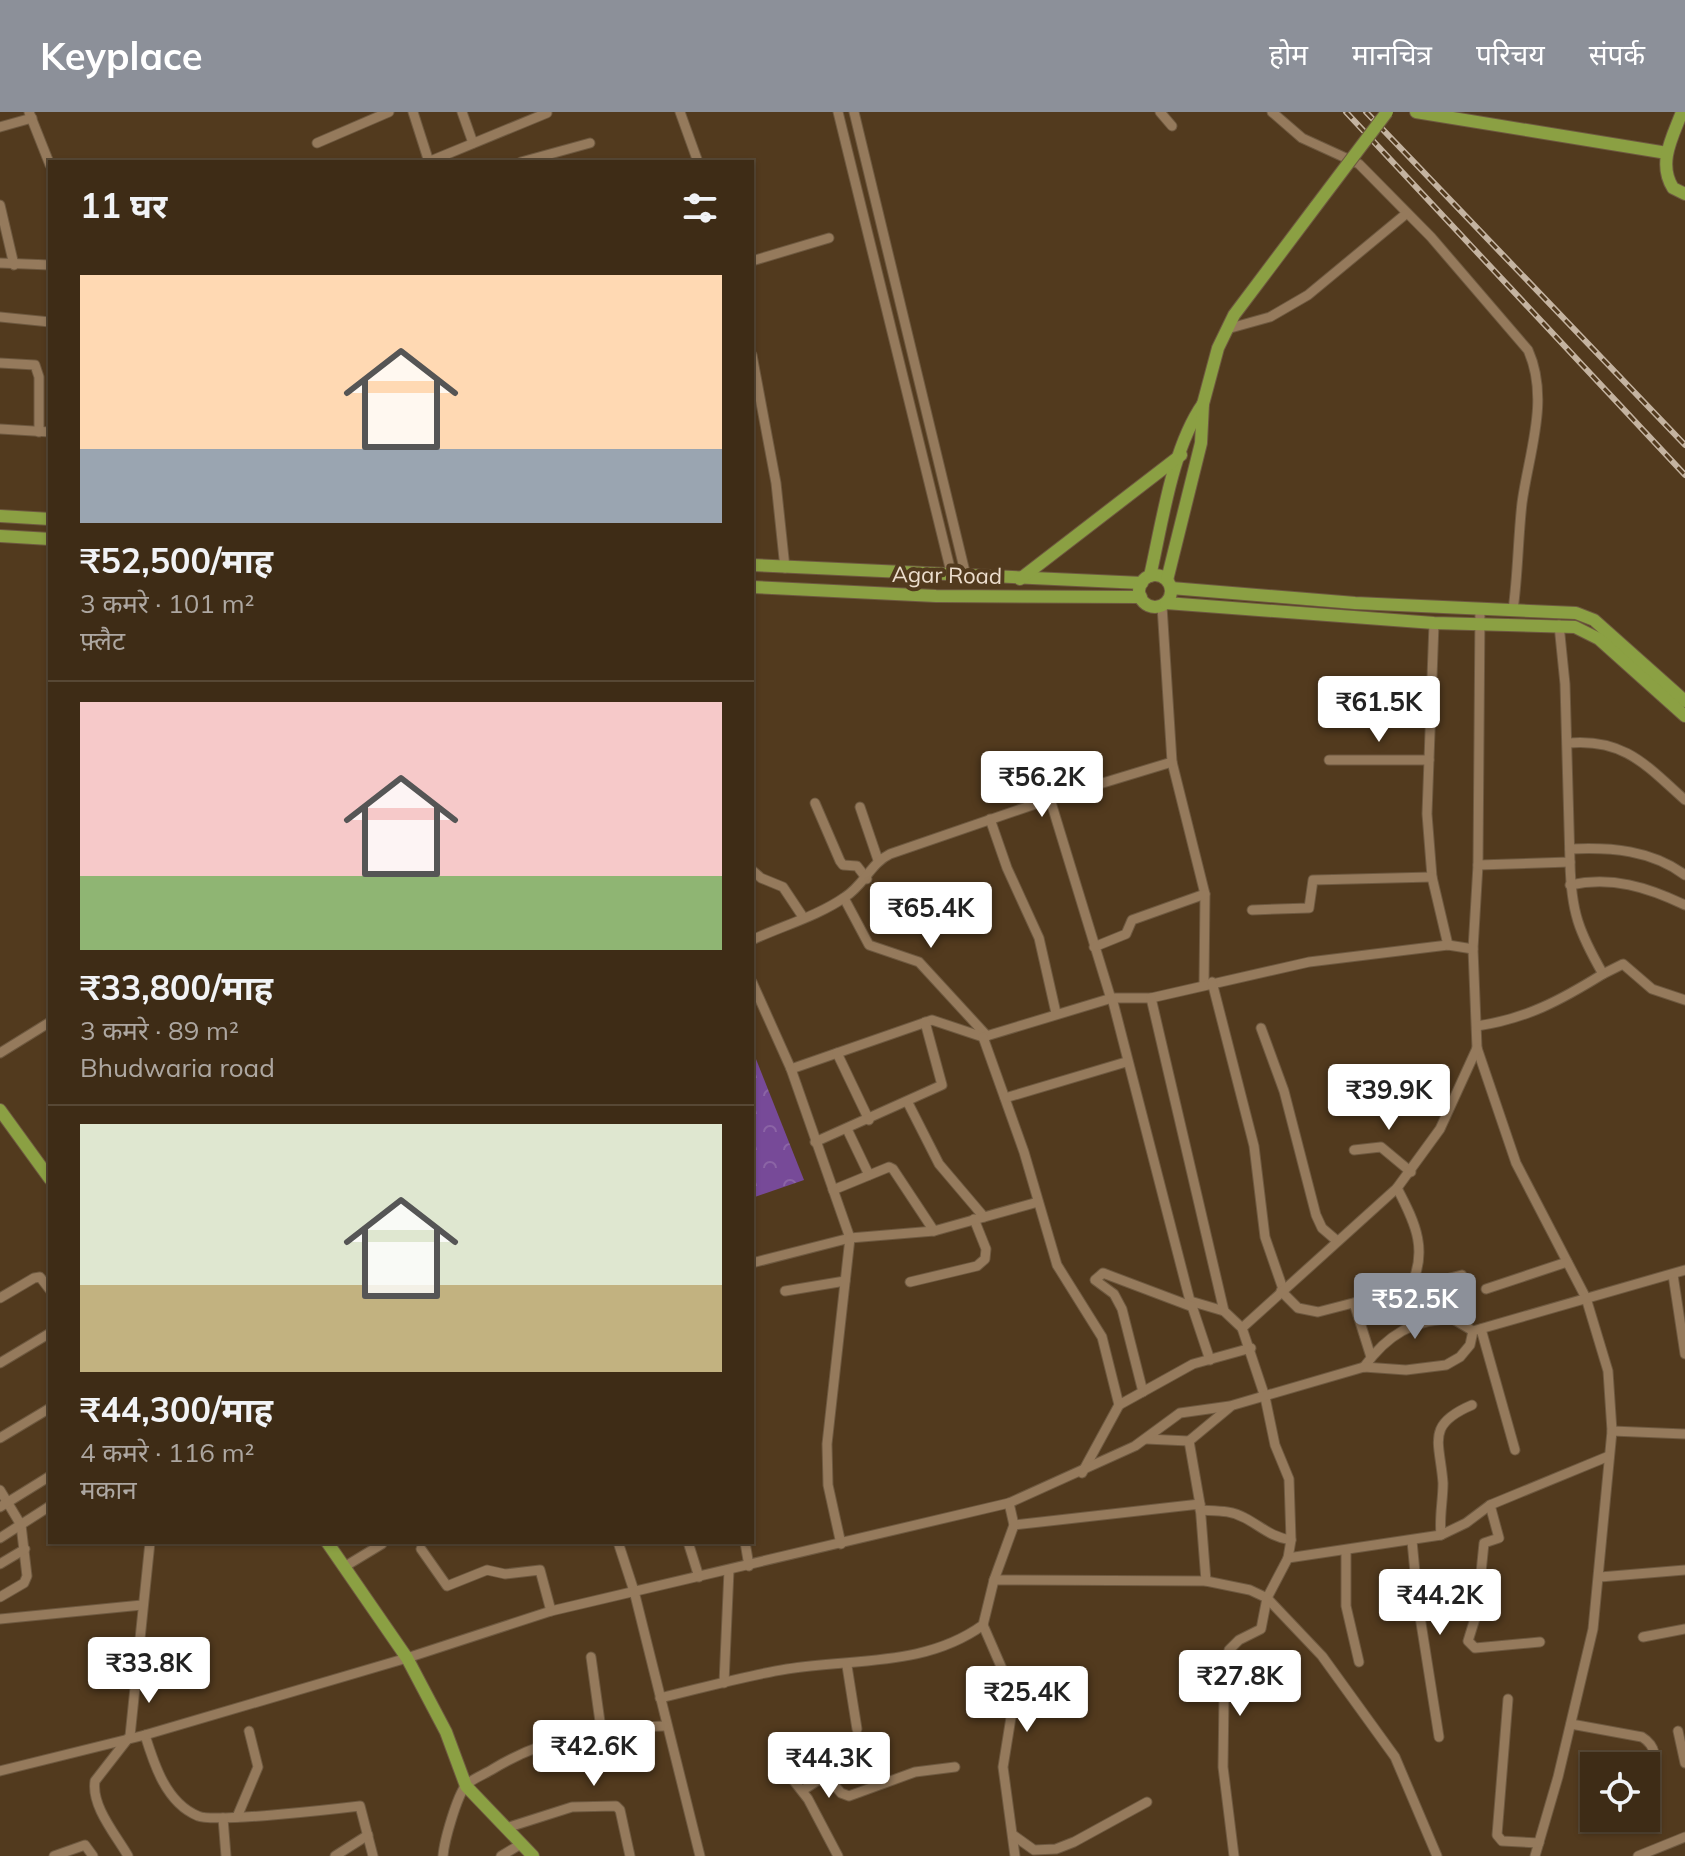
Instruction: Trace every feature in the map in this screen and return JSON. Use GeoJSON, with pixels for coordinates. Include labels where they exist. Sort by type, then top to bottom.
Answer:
{"type":"FeatureCollection","features":[{"type":"Feature","properties":{"kind":"main road"},"geometry":{"type":"LineString","coordinates":[[1164,604],[1201,443],[1203,404],[1227,329],[1387,112]]}},
{"type":"Feature","properties":{"kind":"main road"},"geometry":{"type":"LineString","coordinates":[[1416,112],[1667,153]]}},
{"type":"Feature","properties":{"kind":"main road"},"geometry":{"type":"LineString","coordinates":[[1682,112],[1667,153],[1667,179],[1673,188],[1685,194]]}},
{"type":"Feature","properties":{"kind":"main road"},"geometry":{"type":"LineString","coordinates":[[1141,597],[1181,455],[1195,416],[1203,404]]}},
{"type":"Feature","properties":{"kind":"main road"},"geometry":{"type":"LineString","coordinates":[[1020,579],[1181,455]]}},
{"type":"Feature","properties":{"kind":"main road"},"geometry":{"type":"LineString","coordinates":[[0,516],[48,519]]}},
{"type":"Feature","properties":{"kind":"main road"},"geometry":{"type":"LineString","coordinates":[[0,536],[48,539]]}},
{"type":"Feature","properties":{"kind":"main road"},"geometry":{"type":"LineString","coordinates":[[754,565],[1020,579],[1146,580],[1480,608],[1566,612],[1594,620],[1685,701]]}},
{"type":"Feature","properties":{"kind":"main road","name":"Agar Road"},"geometry":{"type":"LineString","coordinates":[[754,587],[936,596],[1141,597],[1147,605],[1434,623],[1559,625],[1585,630],[1599,639],[1685,716]]}},
{"type":"Feature","properties":{"kind":"main road"},"geometry":{"type":"LineString","coordinates":[[2,1118],[48,1176]]}},
{"type":"Feature","properties":{"kind":"main road"},"geometry":{"type":"LineString","coordinates":[[328,1544],[407,1658],[446,1732],[466,1786],[533,1856]]}},
{"type":"Feature","properties":{"kind":"street"},"geometry":{"type":"LineString","coordinates":[[317,143],[389,112]]}},
{"type":"Feature","properties":{"kind":"street"},"geometry":{"type":"LineString","coordinates":[[413,112],[427,160]]}},
{"type":"Feature","properties":{"kind":"street"},"geometry":{"type":"LineString","coordinates":[[462,112],[473,143]]}},
{"type":"Feature","properties":{"kind":"street"},"geometry":{"type":"LineString","coordinates":[[680,112],[697,160]]}},
{"type":"Feature","properties":{"kind":"street"},"geometry":{"type":"LineString","coordinates":[[838,112],[952,576]]}},
{"type":"Feature","properties":{"kind":"street"},"geometry":{"type":"LineString","coordinates":[[854,112],[966,576]]}},
{"type":"Feature","properties":{"kind":"street"},"geometry":{"type":"LineString","coordinates":[[1160,112],[1172,126]]}},
{"type":"Feature","properties":{"kind":"street"},"geometry":{"type":"LineString","coordinates":[[1272,112],[1302,138],[1359,164],[1431,237],[1528,350],[1538,372],[1540,396],[1522,504],[1513,610]]}},
{"type":"Feature","properties":{"kind":"street"},"geometry":{"type":"LineString","coordinates":[[433,160],[547,113]]}},
{"type":"Feature","properties":{"kind":"street"},"geometry":{"type":"LineString","coordinates":[[0,127],[31,115],[48,160]]}},
{"type":"Feature","properties":{"kind":"street"},"geometry":{"type":"LineString","coordinates":[[528,160],[590,143]]}},
{"type":"Feature","properties":{"kind":"street"},"geometry":{"type":"LineString","coordinates":[[0,205],[14,265]]}},
{"type":"Feature","properties":{"kind":"street"},"geometry":{"type":"LineString","coordinates":[[1227,329],[1270,317],[1308,295],[1407,213]]}},
{"type":"Feature","properties":{"kind":"street"},"geometry":{"type":"LineString","coordinates":[[754,260],[829,238]]}},
{"type":"Feature","properties":{"kind":"street"},"geometry":{"type":"LineString","coordinates":[[871,247],[886,242]]}},
{"type":"Feature","properties":{"kind":"street"},"geometry":{"type":"LineString","coordinates":[[0,263],[48,265]]}},
{"type":"Feature","properties":{"kind":"street"},"geometry":{"type":"LineString","coordinates":[[0,317],[48,322]]}},
{"type":"Feature","properties":{"kind":"street"},"geometry":{"type":"LineString","coordinates":[[0,363],[35,365],[39,377],[39,432]]}},
{"type":"Feature","properties":{"kind":"street"},"geometry":{"type":"LineString","coordinates":[[754,366],[776,483],[785,568]]}},
{"type":"Feature","properties":{"kind":"street"},"geometry":{"type":"LineString","coordinates":[[902,372],[916,368]]}},
{"type":"Feature","properties":{"kind":"street"},"geometry":{"type":"LineString","coordinates":[[0,429],[48,432]]}},
{"type":"Feature","properties":{"kind":"street"},"geometry":{"type":"LineString","coordinates":[[1164,604],[1172,762],[1205,894],[1208,983],[1254,1146],[1265,1237],[1282,1290],[1298,1308],[1310,1312],[1462,1275]]}},
{"type":"Feature","properties":{"kind":"street"},"geometry":{"type":"LineString","coordinates":[[1480,608],[1478,865],[1473,949],[1477,1048],[1516,1163],[1586,1298],[1608,1371],[1612,1431],[1593,1629],[1535,1856]]}},
{"type":"Feature","properties":{"kind":"street"},"geometry":{"type":"LineString","coordinates":[[1434,623],[1427,814],[1432,877],[1448,945]]}},
{"type":"Feature","properties":{"kind":"street"},"geometry":{"type":"LineString","coordinates":[[1559,625],[1568,743],[1571,904],[1603,974]]}},
{"type":"Feature","properties":{"kind":"street"},"geometry":{"type":"LineString","coordinates":[[1568,743],[1610,743],[1629,753],[1685,800]]}},
{"type":"Feature","properties":{"kind":"street"},"geometry":{"type":"LineString","coordinates":[[1329,760],[1429,760]]}},
{"type":"Feature","properties":{"kind":"street"},"geometry":{"type":"LineString","coordinates":[[754,939],[844,898],[867,879],[878,860],[1050,799],[1172,762]]}},
{"type":"Feature","properties":{"kind":"street"},"geometry":{"type":"LineString","coordinates":[[1050,799],[1111,998],[1191,1304],[1210,1360]]}},
{"type":"Feature","properties":{"kind":"street"},"geometry":{"type":"LineString","coordinates":[[815,803],[840,861],[843,865],[857,866],[867,879]]}},
{"type":"Feature","properties":{"kind":"street"},"geometry":{"type":"LineString","coordinates":[[860,807],[878,860]]}},
{"type":"Feature","properties":{"kind":"street"},"geometry":{"type":"LineString","coordinates":[[990,819],[1007,868],[1039,938],[1056,1013]]}},
{"type":"Feature","properties":{"kind":"street"},"geometry":{"type":"LineString","coordinates":[[1570,849],[1600,847],[1640,853],[1672,865],[1685,875]]}},
{"type":"Feature","properties":{"kind":"street"},"geometry":{"type":"LineString","coordinates":[[1478,865],[1570,862]]}},
{"type":"Feature","properties":{"kind":"street"},"geometry":{"type":"LineString","coordinates":[[754,872],[783,887],[803,917]]}},
{"type":"Feature","properties":{"kind":"street"},"geometry":{"type":"LineString","coordinates":[[1252,910],[1309,908],[1313,880],[1432,877]]}},
{"type":"Feature","properties":{"kind":"street"},"geometry":{"type":"LineString","coordinates":[[1570,885],[1618,881],[1650,888],[1685,905]]}},
{"type":"Feature","properties":{"kind":"street"},"geometry":{"type":"LineString","coordinates":[[1094,947],[1126,934],[1132,920],[1205,894]]}},
{"type":"Feature","properties":{"kind":"street"},"geometry":{"type":"LineString","coordinates":[[844,898],[869,945],[919,962],[985,1036],[1057,1265],[1102,1337],[1119,1405]]}},
{"type":"Feature","properties":{"kind":"street"},"geometry":{"type":"LineString","coordinates":[[791,1069],[932,1020],[985,1036],[1111,998],[1151,998],[1309,962],[1448,945],[1473,949]]}},
{"type":"Feature","properties":{"kind":"street"},"geometry":{"type":"LineString","coordinates":[[1477,1026],[1513,1021],[1538,1012],[1623,964],[1652,989],[1685,1000]]}},
{"type":"Feature","properties":{"kind":"street"},"geometry":{"type":"LineString","coordinates":[[754,986],[791,1069],[850,1238],[827,1444],[828,1485],[841,1544]]}},
{"type":"Feature","properties":{"kind":"street"},"geometry":{"type":"LineString","coordinates":[[1151,998],[1224,1311]]}},
{"type":"Feature","properties":{"kind":"street"},"geometry":{"type":"LineString","coordinates":[[815,1142],[908,1103],[942,1085],[925,1022]]}},
{"type":"Feature","properties":{"kind":"street"},"geometry":{"type":"LineString","coordinates":[[0,1053],[48,1023]]}},
{"type":"Feature","properties":{"kind":"street"},"geometry":{"type":"LineString","coordinates":[[1261,1028],[1284,1091],[1316,1215],[1322,1228],[1336,1240]]}},
{"type":"Feature","properties":{"kind":"street"},"geometry":{"type":"LineString","coordinates":[[1242,1328],[1411,1172],[1440,1129],[1477,1048]]}},
{"type":"Feature","properties":{"kind":"street"},"geometry":{"type":"LineString","coordinates":[[837,1053],[869,1120]]}},
{"type":"Feature","properties":{"kind":"street"},"geometry":{"type":"LineString","coordinates":[[1005,1098],[1126,1062]]}},
{"type":"Feature","properties":{"kind":"street"},"geometry":{"type":"LineString","coordinates":[[908,1103],[939,1164],[979,1218],[986,1249],[985,1259],[977,1266],[910,1282]]}},
{"type":"Feature","properties":{"kind":"street"},"geometry":{"type":"LineString","coordinates":[[847,1129],[869,1175]]}},
{"type":"Feature","properties":{"kind":"street"},"geometry":{"type":"LineString","coordinates":[[1354,1150],[1381,1147],[1411,1172]]}},
{"type":"Feature","properties":{"kind":"street"},"geometry":{"type":"LineString","coordinates":[[833,1190],[893,1169],[934,1231]]}},
{"type":"Feature","properties":{"kind":"street"},"geometry":{"type":"LineString","coordinates":[[1397,1188],[1421,1246],[1420,1264],[1409,1290],[1419,1323]]}},
{"type":"Feature","properties":{"kind":"street"},"geometry":{"type":"LineString","coordinates":[[754,1262],[850,1238],[934,1231],[1038,1202]]}},
{"type":"Feature","properties":{"kind":"street"},"geometry":{"type":"LineString","coordinates":[[1486,1289],[1567,1262]]}},
{"type":"Feature","properties":{"kind":"street"},"geometry":{"type":"LineString","coordinates":[[1364,1367],[1393,1336],[1419,1323],[1453,1319],[1477,1330],[1685,1270]]}},
{"type":"Feature","properties":{"kind":"street"},"geometry":{"type":"LineString","coordinates":[[1143,1392],[1122,1309],[1114,1294],[1095,1280],[1103,1273],[1191,1304],[1224,1311],[1242,1328],[1251,1348],[1275,1445],[1291,1492],[1288,1558],[1267,1598],[1261,1629],[1239,1640],[1229,1650],[1224,1696],[1223,1767],[1234,1856]]}},
{"type":"Feature","properties":{"kind":"street"},"geometry":{"type":"LineString","coordinates":[[1673,1275],[1685,1354]]}},
{"type":"Feature","properties":{"kind":"street"},"geometry":{"type":"LineString","coordinates":[[0,1298],[34,1278],[40,1277],[48,1287]]}},
{"type":"Feature","properties":{"kind":"street"},"geometry":{"type":"LineString","coordinates":[[785,1291],[845,1281]]}},
{"type":"Feature","properties":{"kind":"street"},"geometry":{"type":"LineString","coordinates":[[1354,1303],[1371,1357]]}},
{"type":"Feature","properties":{"kind":"street"},"geometry":{"type":"LineString","coordinates":[[0,1771],[130,1736],[145,1735],[407,1658],[551,1611],[1009,1503],[1081,1473],[1146,1439],[1180,1413],[1230,1406],[1364,1367],[1406,1370],[1446,1365],[1460,1357],[1477,1330]]}},
{"type":"Feature","properties":{"kind":"street"},"geometry":{"type":"LineString","coordinates":[[1477,1330],[1515,1450]]}},
{"type":"Feature","properties":{"kind":"street"},"geometry":{"type":"LineString","coordinates":[[0,1363],[48,1334]]}},
{"type":"Feature","properties":{"kind":"street"},"geometry":{"type":"LineString","coordinates":[[1081,1473],[1119,1405],[1193,1364],[1251,1348]]}},
{"type":"Feature","properties":{"kind":"street"},"geometry":{"type":"LineString","coordinates":[[1441,1535],[1443,1488],[1437,1443],[1439,1430],[1445,1419],[1472,1405]]}},
{"type":"Feature","properties":{"kind":"street"},"geometry":{"type":"LineString","coordinates":[[1146,1439],[1189,1441],[1230,1406]]}},
{"type":"Feature","properties":{"kind":"street"},"geometry":{"type":"LineString","coordinates":[[0,1438],[48,1409]]}},
{"type":"Feature","properties":{"kind":"street"},"geometry":{"type":"LineString","coordinates":[[1612,1431],[1685,1434]]}},
{"type":"Feature","properties":{"kind":"street"},"geometry":{"type":"LineString","coordinates":[[1189,1441],[1200,1507],[1206,1581]]}},
{"type":"Feature","properties":{"kind":"street"},"geometry":{"type":"LineString","coordinates":[[1288,1558],[1441,1535],[1466,1523],[1490,1505],[1609,1456]]}},
{"type":"Feature","properties":{"kind":"street"},"geometry":{"type":"LineString","coordinates":[[4,1505],[48,1477]]}},
{"type":"Feature","properties":{"kind":"street"},"geometry":{"type":"LineString","coordinates":[[0,1490],[4,1505],[21,1525],[27,1578],[0,1597]]}},
{"type":"Feature","properties":{"kind":"street"},"geometry":{"type":"LineString","coordinates":[[1009,1503],[1014,1525],[994,1580],[983,1625],[1003,1671],[1013,1705],[1003,1767],[1015,1856]]}},
{"type":"Feature","properties":{"kind":"street"},"geometry":{"type":"LineString","coordinates":[[1490,1505],[1499,1538],[1484,1543],[1477,1612],[1468,1641],[1475,1648],[1540,1642]]}},
{"type":"Feature","properties":{"kind":"street"},"geometry":{"type":"LineString","coordinates":[[0,1538],[48,1507]]}},
{"type":"Feature","properties":{"kind":"street"},"geometry":{"type":"LineString","coordinates":[[1014,1525],[1200,1507],[1227,1511],[1246,1518],[1270,1536],[1291,1540]]}},
{"type":"Feature","properties":{"kind":"street"},"geometry":{"type":"LineString","coordinates":[[1412,1541],[1418,1604],[1439,1737]]}},
{"type":"Feature","properties":{"kind":"street"},"geometry":{"type":"LineString","coordinates":[[128,1856],[93,1793],[95,1781],[130,1736],[150,1544]]}},
{"type":"Feature","properties":{"kind":"street"},"geometry":{"type":"LineString","coordinates":[[344,1567],[382,1544]]}},
{"type":"Feature","properties":{"kind":"street"},"geometry":{"type":"LineString","coordinates":[[619,1544],[634,1591],[665,1726],[700,1856]]}},
{"type":"Feature","properties":{"kind":"street"},"geometry":{"type":"LineString","coordinates":[[689,1544],[699,1577]]}},
{"type":"Feature","properties":{"kind":"street"},"geometry":{"type":"LineString","coordinates":[[745,1544],[749,1566]]}},
{"type":"Feature","properties":{"kind":"street"},"geometry":{"type":"LineString","coordinates":[[0,1564],[25,1549]]}},
{"type":"Feature","properties":{"kind":"street"},"geometry":{"type":"LineString","coordinates":[[421,1549],[447,1586],[487,1570],[505,1574],[538,1569],[551,1611]]}},
{"type":"Feature","properties":{"kind":"street"},"geometry":{"type":"LineString","coordinates":[[1346,1550],[1346,1606],[1359,1662]]}},
{"type":"Feature","properties":{"kind":"street"},"geometry":{"type":"LineString","coordinates":[[724,1683],[729,1570]]}},
{"type":"Feature","properties":{"kind":"street"},"geometry":{"type":"LineString","coordinates":[[1600,1577],[1685,1570]]}},
{"type":"Feature","properties":{"kind":"street"},"geometry":{"type":"LineString","coordinates":[[994,1580],[1206,1581],[1250,1590],[1267,1598],[1322,1656],[1395,1757],[1437,1856]]}},
{"type":"Feature","properties":{"kind":"street"},"geometry":{"type":"LineString","coordinates":[[0,1619],[142,1605]]}},
{"type":"Feature","properties":{"kind":"street"},"geometry":{"type":"LineString","coordinates":[[660,1698],[818,1665],[847,1666],[949,1646],[983,1625]]}},
{"type":"Feature","properties":{"kind":"street"},"geometry":{"type":"LineString","coordinates":[[1643,1637],[1685,1629]]}},
{"type":"Feature","properties":{"kind":"street"},"geometry":{"type":"LineString","coordinates":[[591,1657],[601,1729]]}},
{"type":"Feature","properties":{"kind":"street"},"geometry":{"type":"LineString","coordinates":[[847,1666],[857,1729]]}},
{"type":"Feature","properties":{"kind":"street"},"geometry":{"type":"LineString","coordinates":[[1508,1699],[1497,1835],[1502,1841],[1539,1843]]}},
{"type":"Feature","properties":{"kind":"street"},"geometry":{"type":"LineString","coordinates":[[1571,1724],[1642,1737],[1650,1742],[1655,1752]]}},
{"type":"Feature","properties":{"kind":"street"},"geometry":{"type":"LineString","coordinates":[[443,1856],[444,1843],[466,1786],[505,1761],[556,1739],[601,1729],[665,1726]]}},
{"type":"Feature","properties":{"kind":"street"},"geometry":{"type":"LineString","coordinates":[[237,1817],[258,1767],[249,1731]]}},
{"type":"Feature","properties":{"kind":"street"},"geometry":{"type":"LineString","coordinates":[[1678,1731],[1685,1763]]}},
{"type":"Feature","properties":{"kind":"street"},"geometry":{"type":"LineString","coordinates":[[145,1735],[155,1769],[178,1802],[199,1817],[223,1818],[360,1806],[373,1856]]}},
{"type":"Feature","properties":{"kind":"street"},"geometry":{"type":"LineString","coordinates":[[783,1767],[803,1790],[838,1856]]}},
{"type":"Feature","properties":{"kind":"street"},"geometry":{"type":"LineString","coordinates":[[803,1790],[817,1781],[829,1779],[841,1793],[849,1796],[915,1772],[955,1767]]}},
{"type":"Feature","properties":{"kind":"street"},"geometry":{"type":"LineString","coordinates":[[1013,1835],[1034,1850],[1056,1849],[1147,1802]]}},
{"type":"Feature","properties":{"kind":"street"},"geometry":{"type":"LineString","coordinates":[[506,1828],[572,1807],[616,1806],[630,1856]]}},
{"type":"Feature","properties":{"kind":"street"},"geometry":{"type":"LineString","coordinates":[[223,1818],[226,1856]]}},
{"type":"Feature","properties":{"kind":"street"},"geometry":{"type":"LineString","coordinates":[[335,1856],[368,1835]]}},
{"type":"Feature","properties":{"kind":"street"},"geometry":{"type":"LineString","coordinates":[[1638,1856],[1685,1837]]}},
{"type":"Feature","properties":{"kind":"street"},"geometry":{"type":"LineString","coordinates":[[501,1856],[521,1844]]}},
{"type":"Feature","properties":{"kind":"street"},"geometry":{"type":"LineString","coordinates":[[1666,1844],[1669,1856]]}},
{"type":"Feature","properties":{"kind":"street"},"geometry":{"type":"LineString","coordinates":[[54,1856],[85,1845],[93,1856]]}},
{"type":"Feature","properties":{"kind":"green space"},"geometry":{"type":"Polygon","coordinates":[[[754,1054],[804,1180],[754,1197],[754,1054]]]}},
{"type":"Feature","properties":{"kind":"railway"},"geometry":{"type":"LineString","coordinates":[[1346,112],[1685,475]]}},
{"type":"Feature","properties":{"kind":"railway"},"geometry":{"type":"LineString","coordinates":[[1366,112],[1685,445]]}}]}
